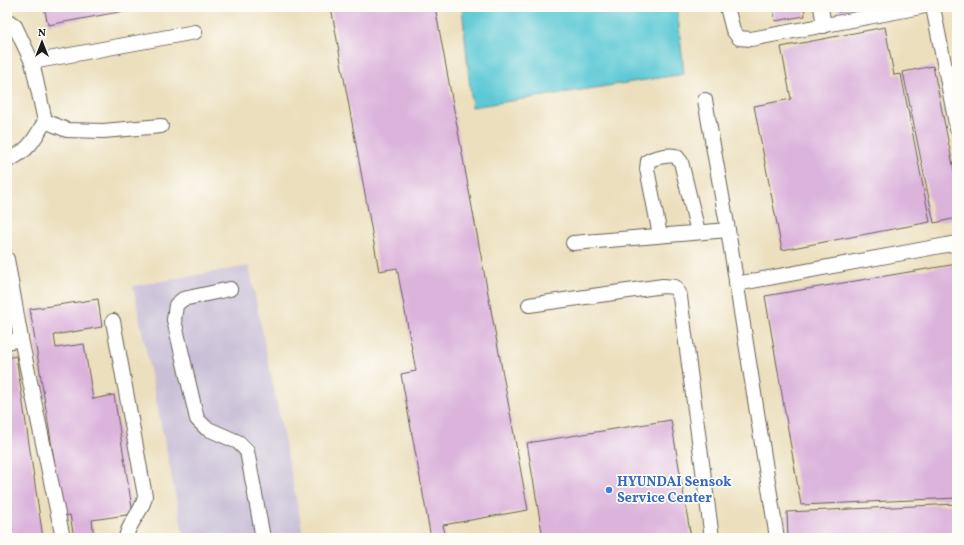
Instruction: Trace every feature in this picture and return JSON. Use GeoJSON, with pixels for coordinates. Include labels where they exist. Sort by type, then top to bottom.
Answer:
{"type":"FeatureCollection","features":[{"type":"Feature","properties":{"kind":"street"},"geometry":{"type":"LineString","coordinates":[[727,7],[733,30],[740,38],[751,40],[921,7]]}},
{"type":"Feature","properties":{"kind":"street"},"geometry":{"type":"LineString","coordinates":[[821,7],[824,26]]}},
{"type":"Feature","properties":{"kind":"street"},"geometry":{"type":"LineString","coordinates":[[933,7],[957,129]]}},
{"type":"Feature","properties":{"kind":"street"},"geometry":{"type":"LineString","coordinates":[[7,20],[15,26],[32,62],[45,122],[35,139],[23,152],[7,161]]}},
{"type":"Feature","properties":{"kind":"street"},"geometry":{"type":"LineString","coordinates":[[32,62],[195,32]]}},
{"type":"Feature","properties":{"kind":"street"},"geometry":{"type":"LineString","coordinates":[[705,100],[728,230],[777,538]]}},
{"type":"Feature","properties":{"kind":"street"},"geometry":{"type":"LineString","coordinates":[[45,122],[67,130],[103,131],[162,126]]}},
{"type":"Feature","properties":{"kind":"street"},"geometry":{"type":"LineString","coordinates":[[660,236],[647,169],[648,162],[652,158],[673,156],[678,158],[681,162],[698,232]]}},
{"type":"Feature","properties":{"kind":"street"},"geometry":{"type":"LineString","coordinates":[[573,243],[728,230]]}},
{"type":"Feature","properties":{"kind":"street"},"geometry":{"type":"LineString","coordinates":[[736,284],[957,243]]}},
{"type":"Feature","properties":{"kind":"street"},"geometry":{"type":"LineString","coordinates":[[7,259],[14,340],[63,538]]}},
{"type":"Feature","properties":{"kind":"street"},"geometry":{"type":"LineString","coordinates":[[529,306],[663,286],[675,287],[680,297],[712,538]]}},
{"type":"Feature","properties":{"kind":"street"},"geometry":{"type":"LineString","coordinates":[[230,290],[183,299],[176,305],[174,320],[198,420],[206,428],[238,442],[246,451],[263,538]]}},
{"type":"Feature","properties":{"kind":"street"},"geometry":{"type":"LineString","coordinates":[[113,321],[145,496],[144,504],[127,532],[126,538]]}},
{"type":"Feature","properties":{"kind":"shaded area"},"geometry":{"type":"Polygon","coordinates":[[[249,266],[304,538],[184,538],[133,286],[249,266]]]}},
{"type":"Feature","properties":{"kind":"water"},"geometry":{"type":"Polygon","coordinates":[[[462,7],[677,7],[684,74],[472,107],[462,7]]]}},
{"type":"Feature","properties":{"kind":"building"},"geometry":{"type":"Polygon","coordinates":[[[44,7],[141,7],[141,8],[48,25],[44,7]]]}},
{"type":"Feature","properties":{"kind":"building"},"geometry":{"type":"Polygon","coordinates":[[[331,7],[435,7],[528,510],[443,525],[446,538],[431,538],[401,374],[416,371],[397,268],[379,271],[331,7]]]}},
{"type":"Feature","properties":{"kind":"building"},"geometry":{"type":"Polygon","coordinates":[[[773,7],[804,7],[805,16],[775,21],[773,7]]]}},
{"type":"Feature","properties":{"kind":"building"},"geometry":{"type":"Polygon","coordinates":[[[837,7],[862,7],[862,8],[838,12],[837,7]]]}},
{"type":"Feature","properties":{"kind":"building"},"geometry":{"type":"Polygon","coordinates":[[[885,27],[894,75],[901,74],[930,222],[782,250],[754,106],[791,99],[781,47],[885,27]]]}},
{"type":"Feature","properties":{"kind":"building"},"geometry":{"type":"Polygon","coordinates":[[[933,66],[957,185],[957,218],[934,223],[903,72],[933,66]]]}},
{"type":"Feature","properties":{"kind":"building"},"geometry":{"type":"Polygon","coordinates":[[[957,264],[957,498],[801,505],[765,296],[957,264]]]}},
{"type":"Feature","properties":{"kind":"building"},"geometry":{"type":"Polygon","coordinates":[[[98,299],[102,327],[54,335],[56,348],[84,344],[93,399],[114,395],[133,514],[92,520],[94,538],[74,538],[70,515],[63,516],[30,309],[98,299]]]}},
{"type":"Feature","properties":{"kind":"building"},"geometry":{"type":"Polygon","coordinates":[[[16,356],[43,538],[7,538],[7,358],[16,356]]]}},
{"type":"Feature","properties":{"kind":"building","name":"HYUNDAI Sensok Service Center"},"geometry":{"type":"Polygon","coordinates":[[[671,420],[691,538],[543,538],[527,443],[671,420]]]}},
{"type":"Feature","properties":{"kind":"building"},"geometry":{"type":"Polygon","coordinates":[[[957,504],[957,538],[788,538],[787,512],[957,504]]]}},
{"type":"Feature","properties":{"kind":"place","name":"HYUNDAI Sensok Service Center"},"geometry":{"type":"Point","coordinates":[609,490]}}]}
